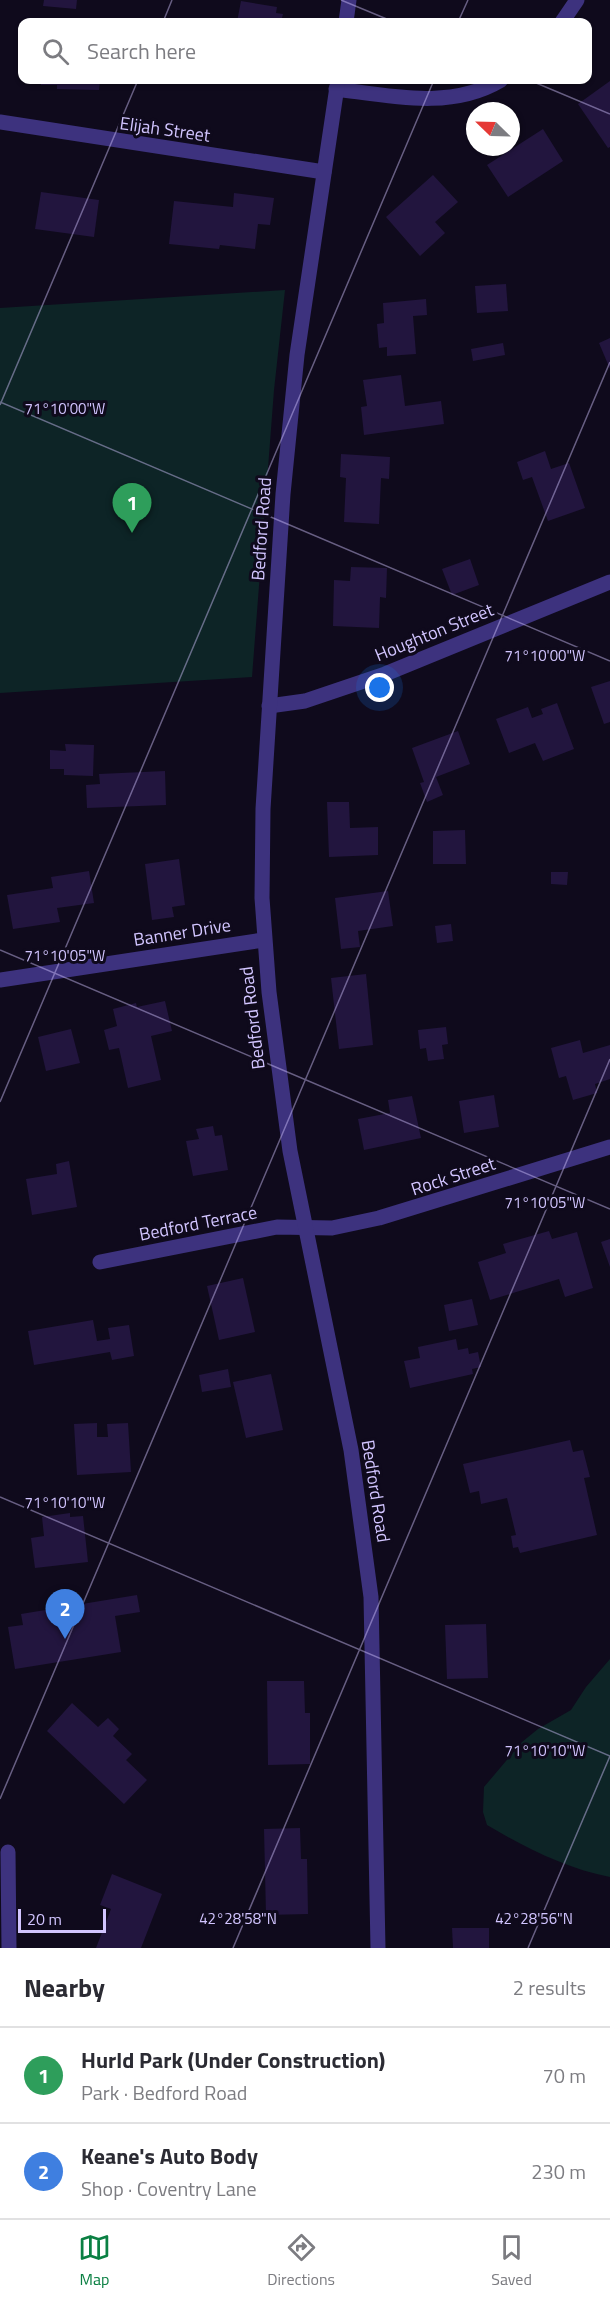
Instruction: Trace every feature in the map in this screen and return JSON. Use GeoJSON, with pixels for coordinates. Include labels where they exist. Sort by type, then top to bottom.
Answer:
{"type":"FeatureCollection","features":[{"type":"Feature","properties":{"kind":"street"},"geometry":{"type":"LineString","coordinates":[[347,18],[349,0]]}},
{"type":"Feature","properties":{"kind":"street"},"geometry":{"type":"LineString","coordinates":[[565,18],[577,0]]}},
{"type":"Feature","properties":{"kind":"street"},"geometry":{"type":"LineString","coordinates":[[337,84],[400,97],[443,98],[492,84]]}},
{"type":"Feature","properties":{"kind":"street","name":"Bedford Road"},"geometry":{"type":"LineString","coordinates":[[337,84],[290,423],[278,554],[263,809],[263,940],[277,1065],[304,1227],[351,1450],[371,1597],[378,1948]]}},
{"type":"Feature","properties":{"kind":"street","name":"Elijah Street"},"geometry":{"type":"LineString","coordinates":[[0,122],[59,133],[324,172]]}},
{"type":"Feature","properties":{"kind":"street","name":"Houghton Street"},"geometry":{"type":"LineString","coordinates":[[269,705],[305,701],[385,674],[610,582]]}},
{"type":"Feature","properties":{"kind":"street","name":"Banner Drive"},"geometry":{"type":"LineString","coordinates":[[0,980],[263,940]]}},
{"type":"Feature","properties":{"kind":"street","name":"Rock Street"},"geometry":{"type":"LineString","coordinates":[[304,1227],[332,1228],[379,1218],[610,1147]]}},
{"type":"Feature","properties":{"kind":"street","name":"Bedford Terrace"},"geometry":{"type":"LineString","coordinates":[[100,1262],[277,1227],[304,1227]]}},
{"type":"Feature","properties":{"kind":"street"},"geometry":{"type":"LineString","coordinates":[[8,1852],[9,1948]]}},
{"type":"Feature","properties":{"kind":"green space"},"geometry":{"type":"Polygon","coordinates":[[[285,290],[274,390],[252,677],[0,693],[0,308],[285,290]]]}},
{"type":"Feature","properties":{"kind":"green space"},"geometry":{"type":"Polygon","coordinates":[[[610,1659],[610,1877],[578,1869],[531,1849],[487,1825],[483,1812],[484,1787],[522,1742],[538,1729],[571,1710],[586,1687],[610,1659]]]}},
{"type":"Feature","properties":{"kind":"building"},"geometry":{"type":"Polygon","coordinates":[[[44,0],[77,0],[76,9],[43,6],[44,0]]]}},
{"type":"Feature","properties":{"kind":"building"},"geometry":{"type":"Polygon","coordinates":[[[241,1],[277,7],[276,13],[283,14],[282,18],[238,18],[241,1]]]}},
{"type":"Feature","properties":{"kind":"building"},"geometry":{"type":"Polygon","coordinates":[[[610,81],[610,147],[608,148],[578,104],[610,81]]]}},
{"type":"Feature","properties":{"kind":"building"},"geometry":{"type":"Polygon","coordinates":[[[100,84],[99,90],[57,89],[57,85],[41,85],[100,84]]]}},
{"type":"Feature","properties":{"kind":"building"},"geometry":{"type":"Polygon","coordinates":[[[543,129],[563,161],[508,197],[487,165],[501,156],[520,156],[520,144],[543,129]]]}},
{"type":"Feature","properties":{"kind":"building"},"geometry":{"type":"Polygon","coordinates":[[[433,175],[458,202],[435,222],[445,233],[420,256],[386,217],[433,175]]]}},
{"type":"Feature","properties":{"kind":"building"},"geometry":{"type":"Polygon","coordinates":[[[41,192],[99,200],[94,237],[35,229],[41,192]]]}},
{"type":"Feature","properties":{"kind":"building"},"geometry":{"type":"Polygon","coordinates":[[[234,193],[274,198],[270,225],[258,224],[255,249],[220,245],[219,249],[169,244],[174,201],[233,207],[234,193]]]}},
{"type":"Feature","properties":{"kind":"building"},"geometry":{"type":"Polygon","coordinates":[[[506,284],[508,311],[477,313],[475,286],[506,284]]]}},
{"type":"Feature","properties":{"kind":"building"},"geometry":{"type":"Polygon","coordinates":[[[426,299],[427,315],[413,316],[416,354],[387,356],[387,347],[379,348],[377,324],[384,323],[383,303],[426,299]]]}},
{"type":"Feature","properties":{"kind":"building"},"geometry":{"type":"Polygon","coordinates":[[[610,338],[610,369],[599,343],[610,338]]]}},
{"type":"Feature","properties":{"kind":"building"},"geometry":{"type":"Polygon","coordinates":[[[503,343],[505,355],[473,361],[471,349],[503,343]]]}},
{"type":"Feature","properties":{"kind":"building"},"geometry":{"type":"Polygon","coordinates":[[[401,375],[405,406],[441,401],[444,424],[364,435],[361,407],[367,406],[363,380],[401,375]]]}},
{"type":"Feature","properties":{"kind":"building"},"geometry":{"type":"Polygon","coordinates":[[[545,451],[551,469],[569,463],[585,508],[548,521],[532,477],[523,480],[517,462],[545,451]]]}},
{"type":"Feature","properties":{"kind":"building"},"geometry":{"type":"Polygon","coordinates":[[[341,454],[390,457],[389,479],[381,478],[379,524],[344,522],[346,478],[340,477],[341,454]]]}},
{"type":"Feature","properties":{"kind":"building"},"geometry":{"type":"Polygon","coordinates":[[[470,559],[479,585],[452,595],[442,569],[470,559]]]}},
{"type":"Feature","properties":{"kind":"building"},"geometry":{"type":"Polygon","coordinates":[[[351,567],[387,568],[386,598],[380,597],[379,628],[333,626],[334,580],[350,581],[351,567]]]}},
{"type":"Feature","properties":{"kind":"building"},"geometry":{"type":"Polygon","coordinates":[[[610,681],[610,722],[604,724],[591,687],[610,681]]]}},
{"type":"Feature","properties":{"kind":"building"},"geometry":{"type":"Polygon","coordinates":[[[557,703],[574,749],[543,761],[535,743],[509,753],[496,719],[528,707],[532,718],[543,714],[541,709],[557,703]]]}},
{"type":"Feature","properties":{"kind":"building"},"geometry":{"type":"Polygon","coordinates":[[[458,731],[470,764],[436,777],[443,795],[427,802],[420,783],[424,782],[412,748],[458,731]]]}},
{"type":"Feature","properties":{"kind":"building"},"geometry":{"type":"Polygon","coordinates":[[[65,744],[94,745],[93,776],[64,775],[64,769],[50,769],[50,750],[66,751],[65,744]]]}},
{"type":"Feature","properties":{"kind":"building"},"geometry":{"type":"Polygon","coordinates":[[[165,771],[166,805],[87,808],[86,785],[100,784],[99,774],[165,771]]]}},
{"type":"Feature","properties":{"kind":"building"},"geometry":{"type":"Polygon","coordinates":[[[327,802],[349,802],[350,828],[378,827],[378,855],[329,857],[327,802]]]}},
{"type":"Feature","properties":{"kind":"building"},"geometry":{"type":"Polygon","coordinates":[[[465,830],[466,864],[433,864],[433,831],[465,830]]]}},
{"type":"Feature","properties":{"kind":"building"},"geometry":{"type":"Polygon","coordinates":[[[179,859],[185,905],[172,907],[174,917],[152,920],[145,864],[179,859]]]}},
{"type":"Feature","properties":{"kind":"building"},"geometry":{"type":"Polygon","coordinates":[[[89,871],[94,903],[57,908],[60,922],[13,929],[7,895],[53,888],[51,877],[89,871]]]}},
{"type":"Feature","properties":{"kind":"building"},"geometry":{"type":"Polygon","coordinates":[[[551,872],[568,872],[567,885],[551,884],[551,872]]]}},
{"type":"Feature","properties":{"kind":"building"},"geometry":{"type":"Polygon","coordinates":[[[388,891],[393,926],[358,931],[360,947],[341,949],[335,898],[388,891]]]}},
{"type":"Feature","properties":{"kind":"building"},"geometry":{"type":"Polygon","coordinates":[[[451,924],[453,941],[437,943],[435,926],[451,924]]]}},
{"type":"Feature","properties":{"kind":"building"},"geometry":{"type":"Polygon","coordinates":[[[366,974],[373,1045],[339,1049],[331,978],[366,974]]]}},
{"type":"Feature","properties":{"kind":"building"},"geometry":{"type":"Polygon","coordinates":[[[165,1001],[172,1031],[151,1036],[161,1080],[128,1088],[119,1048],[109,1050],[104,1030],[117,1026],[113,1009],[136,1003],[137,1007],[165,1001]]]}},
{"type":"Feature","properties":{"kind":"building"},"geometry":{"type":"Polygon","coordinates":[[[446,1027],[448,1044],[442,1045],[444,1059],[428,1061],[426,1048],[420,1049],[418,1030],[446,1027]]]}},
{"type":"Feature","properties":{"kind":"building"},"geometry":{"type":"Polygon","coordinates":[[[71,1029],[80,1063],[46,1071],[38,1037],[71,1029]]]}},
{"type":"Feature","properties":{"kind":"building"},"geometry":{"type":"Polygon","coordinates":[[[580,1040],[583,1053],[610,1045],[610,1079],[595,1084],[597,1093],[573,1100],[566,1076],[559,1078],[551,1048],[580,1040]]]}},
{"type":"Feature","properties":{"kind":"building"},"geometry":{"type":"Polygon","coordinates":[[[494,1095],[499,1127],[464,1133],[459,1101],[494,1095]]]}},
{"type":"Feature","properties":{"kind":"building"},"geometry":{"type":"Polygon","coordinates":[[[412,1096],[421,1138],[364,1150],[358,1119],[390,1113],[388,1100],[412,1096]]]}},
{"type":"Feature","properties":{"kind":"building"},"geometry":{"type":"Polygon","coordinates":[[[213,1126],[215,1136],[222,1135],[228,1170],[193,1176],[186,1141],[199,1139],[196,1129],[213,1126]]]}},
{"type":"Feature","properties":{"kind":"building"},"geometry":{"type":"Polygon","coordinates":[[[69,1161],[77,1207],[32,1215],[26,1179],[57,1174],[56,1164],[69,1161]]]}},
{"type":"Feature","properties":{"kind":"building"},"geometry":{"type":"Polygon","coordinates":[[[549,1231],[552,1239],[577,1232],[593,1288],[565,1297],[559,1279],[490,1300],[478,1262],[506,1253],[503,1244],[549,1231]]]}},
{"type":"Feature","properties":{"kind":"building"},"geometry":{"type":"Polygon","coordinates":[[[610,1239],[610,1267],[601,1242],[610,1239]]]}},
{"type":"Feature","properties":{"kind":"building"},"geometry":{"type":"Polygon","coordinates":[[[243,1278],[255,1332],[219,1340],[207,1286],[243,1278]]]}},
{"type":"Feature","properties":{"kind":"building"},"geometry":{"type":"Polygon","coordinates":[[[472,1299],[478,1325],[449,1331],[444,1305],[472,1299]]]}},
{"type":"Feature","properties":{"kind":"building"},"geometry":{"type":"Polygon","coordinates":[[[93,1320],[97,1341],[110,1339],[108,1328],[129,1325],[134,1356],[112,1360],[110,1352],[34,1365],[28,1331],[93,1320]]]}},
{"type":"Feature","properties":{"kind":"building"},"geometry":{"type":"Polygon","coordinates":[[[456,1339],[458,1350],[468,1348],[469,1354],[478,1352],[481,1367],[472,1369],[473,1374],[410,1388],[404,1361],[420,1358],[418,1347],[456,1339]]]}},
{"type":"Feature","properties":{"kind":"building"},"geometry":{"type":"Polygon","coordinates":[[[228,1369],[231,1387],[202,1392],[199,1375],[228,1369]]]}},
{"type":"Feature","properties":{"kind":"building"},"geometry":{"type":"Polygon","coordinates":[[[271,1374],[283,1430],[246,1438],[233,1382],[271,1374]]]}},
{"type":"Feature","properties":{"kind":"building"},"geometry":{"type":"Polygon","coordinates":[[[97,1423],[97,1437],[108,1437],[107,1424],[128,1423],[131,1472],[77,1475],[74,1424],[97,1423]]]}},
{"type":"Feature","properties":{"kind":"building"},"geometry":{"type":"Polygon","coordinates":[[[570,1440],[573,1452],[583,1450],[590,1477],[584,1478],[597,1535],[520,1553],[518,1547],[513,1548],[511,1536],[516,1535],[507,1498],[481,1504],[479,1491],[470,1493],[463,1464],[570,1440]]]}},
{"type":"Feature","properties":{"kind":"building"},"geometry":{"type":"Polygon","coordinates":[[[70,1513],[70,1517],[83,1516],[88,1562],[35,1568],[31,1538],[44,1536],[42,1517],[70,1513]]]}},
{"type":"Feature","properties":{"kind":"building"},"geometry":{"type":"Polygon","coordinates":[[[137,1595],[140,1612],[115,1616],[121,1652],[15,1669],[8,1627],[23,1625],[21,1614],[137,1595]]]}},
{"type":"Feature","properties":{"kind":"building"},"geometry":{"type":"Polygon","coordinates":[[[486,1624],[488,1678],[447,1679],[445,1625],[486,1624]]]}},
{"type":"Feature","properties":{"kind":"building"},"geometry":{"type":"Polygon","coordinates":[[[267,1681],[304,1681],[305,1713],[310,1713],[310,1764],[268,1765],[267,1681]]]}},
{"type":"Feature","properties":{"kind":"building"},"geometry":{"type":"Polygon","coordinates":[[[72,1703],[98,1727],[108,1718],[119,1729],[113,1736],[132,1754],[126,1760],[147,1780],[124,1804],[47,1731],[72,1703]]]}},
{"type":"Feature","properties":{"kind":"building"},"geometry":{"type":"Polygon","coordinates":[[[300,1828],[301,1859],[307,1859],[308,1914],[266,1915],[264,1829],[300,1828]]]}},
{"type":"Feature","properties":{"kind":"building"},"geometry":{"type":"Polygon","coordinates":[[[112,1874],[162,1894],[141,1948],[96,1948],[111,1909],[100,1905],[112,1874]]]}},
{"type":"Feature","properties":{"kind":"building"},"geometry":{"type":"Polygon","coordinates":[[[452,1928],[489,1928],[489,1948],[453,1948],[452,1928]]]}},
{"type":"Feature","properties":{"kind":"place","name":"Hurld Park (Under Construction)"},"geometry":{"type":"Point","coordinates":[132,533]}},
{"type":"Feature","properties":{"kind":"place","name":"Keane's Auto Body"},"geometry":{"type":"Point","coordinates":[65,1639]}}]}
